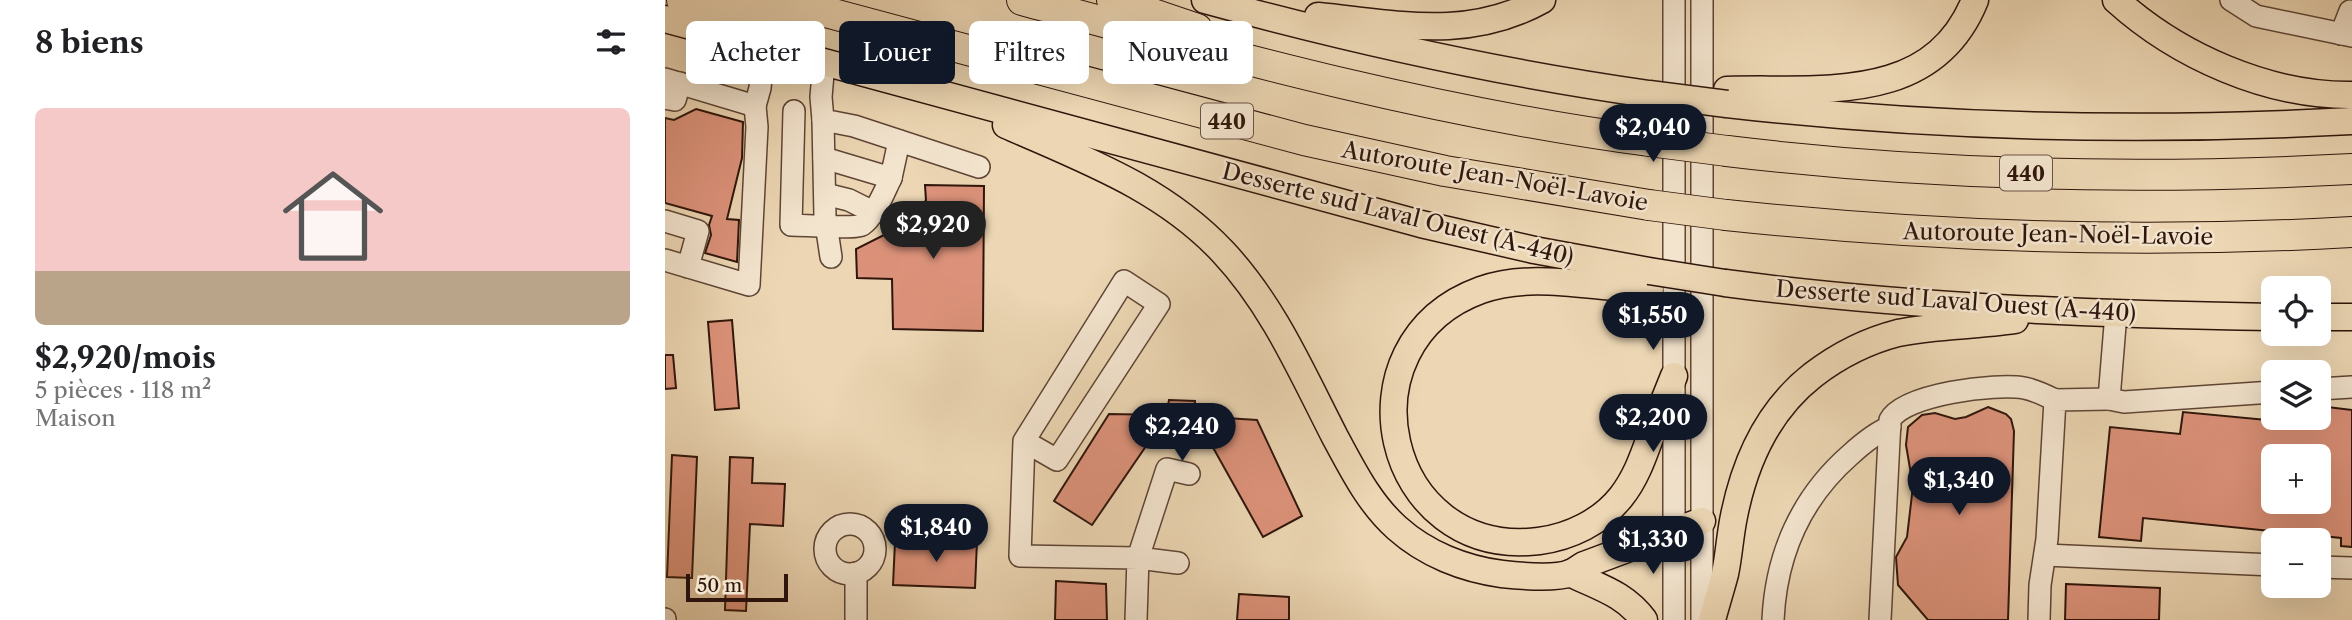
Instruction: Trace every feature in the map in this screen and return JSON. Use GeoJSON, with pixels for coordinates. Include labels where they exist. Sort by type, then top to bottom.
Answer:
{"type":"FeatureCollection","features":[{"type":"Feature","properties":{"kind":"highway"},"geometry":{"type":"LineString","coordinates":[[682,0],[969,53]]}},
{"type":"Feature","properties":{"kind":"highway","name":"Autoroute Jean-Noël-Lavoie"},"geometry":{"type":"LineString","coordinates":[[781,0],[969,51]]}},
{"type":"Feature","properties":{"kind":"highway","name":"440"},"geometry":{"type":"LineString","coordinates":[[1022,0],[1251,62],[1406,99],[1551,127],[1727,151],[1866,165],[2053,174],[2173,176],[2352,169]]}},
{"type":"Feature","properties":{"kind":"highway"},"geometry":{"type":"LineString","coordinates":[[1112,0],[1406,99]]}},
{"type":"Feature","properties":{"kind":"highway","name":"Autoroute Jean-Noël-Lavoie"},"geometry":{"type":"LineString","coordinates":[[1089,83],[1327,146],[1445,171],[1726,215],[1889,230],[2061,237],[2222,237],[2352,232]]}},
{"type":"Feature","properties":{"kind":"main road"},"geometry":{"type":"LineString","coordinates":[[1214,2],[1401,26],[1443,28],[1495,20],[1542,0]]}},
{"type":"Feature","properties":{"kind":"main road"},"geometry":{"type":"LineString","coordinates":[[1727,97],[1845,88],[1882,82],[1906,74],[1924,64],[1951,40],[1965,22],[1975,0]]}},
{"type":"Feature","properties":{"kind":"main road"},"geometry":{"type":"LineString","coordinates":[[2116,0],[2145,24],[2172,41],[2230,70],[2281,86],[2352,95]]}},
{"type":"Feature","properties":{"kind":"main road"},"geometry":{"type":"LineString","coordinates":[[1214,2],[1340,35],[1449,59],[1650,94],[1727,97],[1870,118],[2047,127],[2202,127],[2352,121]]}},
{"type":"Feature","properties":{"kind":"main road","name":"Desserte sud Laval Ouest (A-440)"},"geometry":{"type":"LineString","coordinates":[[665,19],[686,25]]}},
{"type":"Feature","properties":{"kind":"main road","name":"Desserte sud Laval Ouest (A-440)"},"geometry":{"type":"LineString","coordinates":[[825,62],[1444,230],[1555,254],[1649,280],[2069,312],[2261,317]]}},
{"type":"Feature","properties":{"kind":"main road"},"geometry":{"type":"LineString","coordinates":[[927,90],[1126,178],[1166,202],[1204,233],[1232,261],[1258,294],[1366,492],[1390,522],[1409,538],[1441,557],[1478,570],[1514,575],[1570,573],[1617,594],[1631,604],[1644,620]]}},
{"type":"Feature","properties":{"kind":"main road"},"geometry":{"type":"LineString","coordinates":[[1649,280],[1521,282],[1481,290],[1450,306],[1423,331],[1410,349],[1400,371],[1393,406],[1396,443],[1409,477],[1422,496],[1440,514],[1462,528],[1500,541],[1524,543],[1559,537],[1593,522],[1621,498],[1639,468],[1674,376]]}},
{"type":"Feature","properties":{"kind":"main road"},"geometry":{"type":"LineString","coordinates":[[1712,620],[1725,573],[1734,514],[1749,462],[1774,415],[1807,380],[1848,352],[1897,334],[2069,312]]}},
{"type":"Feature","properties":{"kind":"main road"},"geometry":{"type":"LineString","coordinates":[[2331,317],[2352,317]]}},
{"type":"Feature","properties":{"kind":"main road"},"geometry":{"type":"LineString","coordinates":[[1570,573],[1584,565],[1702,521]]}},
{"type":"Feature","properties":{"kind":"street"},"geometry":{"type":"LineString","coordinates":[[1674,0],[1674,620]]}},
{"type":"Feature","properties":{"kind":"street"},"geometry":{"type":"LineString","coordinates":[[1702,0],[1702,620]]}},
{"type":"Feature","properties":{"kind":"street"},"geometry":{"type":"LineString","coordinates":[[2231,0],[2256,16],[2346,35],[2345,8]]}},
{"type":"Feature","properties":{"kind":"street"},"geometry":{"type":"LineString","coordinates":[[665,260],[749,285],[757,127],[755,106],[760,84]]}},
{"type":"Feature","properties":{"kind":"street"},"geometry":{"type":"LineString","coordinates":[[822,84],[825,194],[831,257]]}},
{"type":"Feature","properties":{"kind":"street"},"geometry":{"type":"LineString","coordinates":[[670,86],[755,106]]}},
{"type":"Feature","properties":{"kind":"street"},"geometry":{"type":"LineString","coordinates":[[794,111],[791,225],[863,225],[891,178],[899,141]]}},
{"type":"Feature","properties":{"kind":"street"},"geometry":{"type":"LineString","coordinates":[[823,120],[854,126],[979,167]]}},
{"type":"Feature","properties":{"kind":"street"},"geometry":{"type":"LineString","coordinates":[[824,158],[891,178]]}},
{"type":"Feature","properties":{"kind":"street"},"geometry":{"type":"LineString","coordinates":[[825,194],[849,200],[873,212]]}},
{"type":"Feature","properties":{"kind":"street"},"geometry":{"type":"LineString","coordinates":[[665,221],[698,231],[688,267]]}},
{"type":"Feature","properties":{"kind":"street"},"geometry":{"type":"LineString","coordinates":[[1024,441],[1057,460],[1159,304],[1124,281],[1024,441],[1020,556],[1138,558],[1178,563]]}},
{"type":"Feature","properties":{"kind":"street"},"geometry":{"type":"LineString","coordinates":[[2109,399],[2116,313]]}},
{"type":"Feature","properties":{"kind":"street"},"geometry":{"type":"LineString","coordinates":[[1880,620],[1890,427],[1892,415],[1904,407],[1942,394],[1968,389],[2018,387],[2055,400],[2109,399],[2124,402],[2261,393]]}},
{"type":"Feature","properties":{"kind":"street"},"geometry":{"type":"LineString","coordinates":[[2331,388],[2352,387]]}},
{"type":"Feature","properties":{"kind":"street"},"geometry":{"type":"LineString","coordinates":[[2039,620],[2055,400]]}},
{"type":"Feature","properties":{"kind":"street"},"geometry":{"type":"LineString","coordinates":[[1773,620],[1778,570],[1797,522],[1810,499],[1842,462],[1874,436],[1890,427]]}},
{"type":"Feature","properties":{"kind":"street"},"geometry":{"type":"LineString","coordinates":[[1136,620],[1138,558],[1167,469],[1189,474]]}},
{"type":"Feature","properties":{"kind":"street"},"geometry":{"type":"LineString","coordinates":[[2045,555],[2261,564]]}},
{"type":"Feature","properties":{"kind":"street"},"geometry":{"type":"LineString","coordinates":[[2331,567],[2352,568]]}},
{"type":"Feature","properties":{"kind":"street"},"geometry":{"type":"LineString","coordinates":[[856,573],[856,620]]}},
{"type":"Feature","properties":{"kind":"building"},"geometry":{"type":"Polygon","coordinates":[[[696,109],[743,122],[742,158],[727,219],[739,220],[737,262],[705,253],[711,235],[709,225],[712,216],[665,203],[665,118],[674,120],[696,109]]]}},
{"type":"Feature","properties":{"kind":"building"},"geometry":{"type":"Polygon","coordinates":[[[925,185],[984,186],[983,331],[893,329],[892,279],[857,278],[856,249],[890,232],[886,222],[926,201],[925,185]]]}},
{"type":"Feature","properties":{"kind":"building"},"geometry":{"type":"Polygon","coordinates":[[[732,320],[739,408],[715,410],[708,322],[732,320]]]}},
{"type":"Feature","properties":{"kind":"building"},"geometry":{"type":"Polygon","coordinates":[[[665,355],[673,355],[676,388],[665,389],[665,355]]]}},
{"type":"Feature","properties":{"kind":"building"},"geometry":{"type":"Polygon","coordinates":[[[1169,400],[1195,401],[1194,416],[1257,420],[1302,516],[1263,537],[1206,435],[1155,433],[1092,525],[1054,501],[1109,414],[1166,415],[1169,400]]]}},
{"type":"Feature","properties":{"kind":"building"},"geometry":{"type":"Polygon","coordinates":[[[1988,407],[2006,414],[2011,419],[2014,431],[2008,620],[1928,620],[1898,585],[1896,557],[1907,537],[1913,486],[1906,445],[1908,427],[1922,415],[1935,413],[1955,419],[1988,407]]]}},
{"type":"Feature","properties":{"kind":"building"},"geometry":{"type":"Polygon","coordinates":[[[2331,407],[2352,410],[2352,547],[2341,546],[2341,538],[2331,537],[2331,528],[2261,530],[2143,518],[2141,541],[2099,537],[2110,427],[2180,434],[2183,412],[2261,419],[2261,430],[2331,430],[2331,407]]]}},
{"type":"Feature","properties":{"kind":"building"},"geometry":{"type":"Polygon","coordinates":[[[672,455],[697,457],[692,578],[667,577],[672,455]]]}},
{"type":"Feature","properties":{"kind":"building"},"geometry":{"type":"Polygon","coordinates":[[[730,457],[753,458],[752,483],[785,484],[783,526],[750,524],[746,611],[725,610],[730,457]]]}},
{"type":"Feature","properties":{"kind":"building"},"geometry":{"type":"Polygon","coordinates":[[[912,539],[977,541],[975,588],[893,585],[895,542],[912,543],[912,539]]]}},
{"type":"Feature","properties":{"kind":"building"},"geometry":{"type":"Polygon","coordinates":[[[1056,581],[1106,584],[1107,620],[1055,620],[1056,581]]]}},
{"type":"Feature","properties":{"kind":"building"},"geometry":{"type":"Polygon","coordinates":[[[2066,584],[2160,588],[2159,620],[2065,620],[2066,584]]]}},
{"type":"Feature","properties":{"kind":"building"},"geometry":{"type":"Polygon","coordinates":[[[1239,594],[1289,597],[1289,620],[1237,620],[1239,594]]]}}]}
